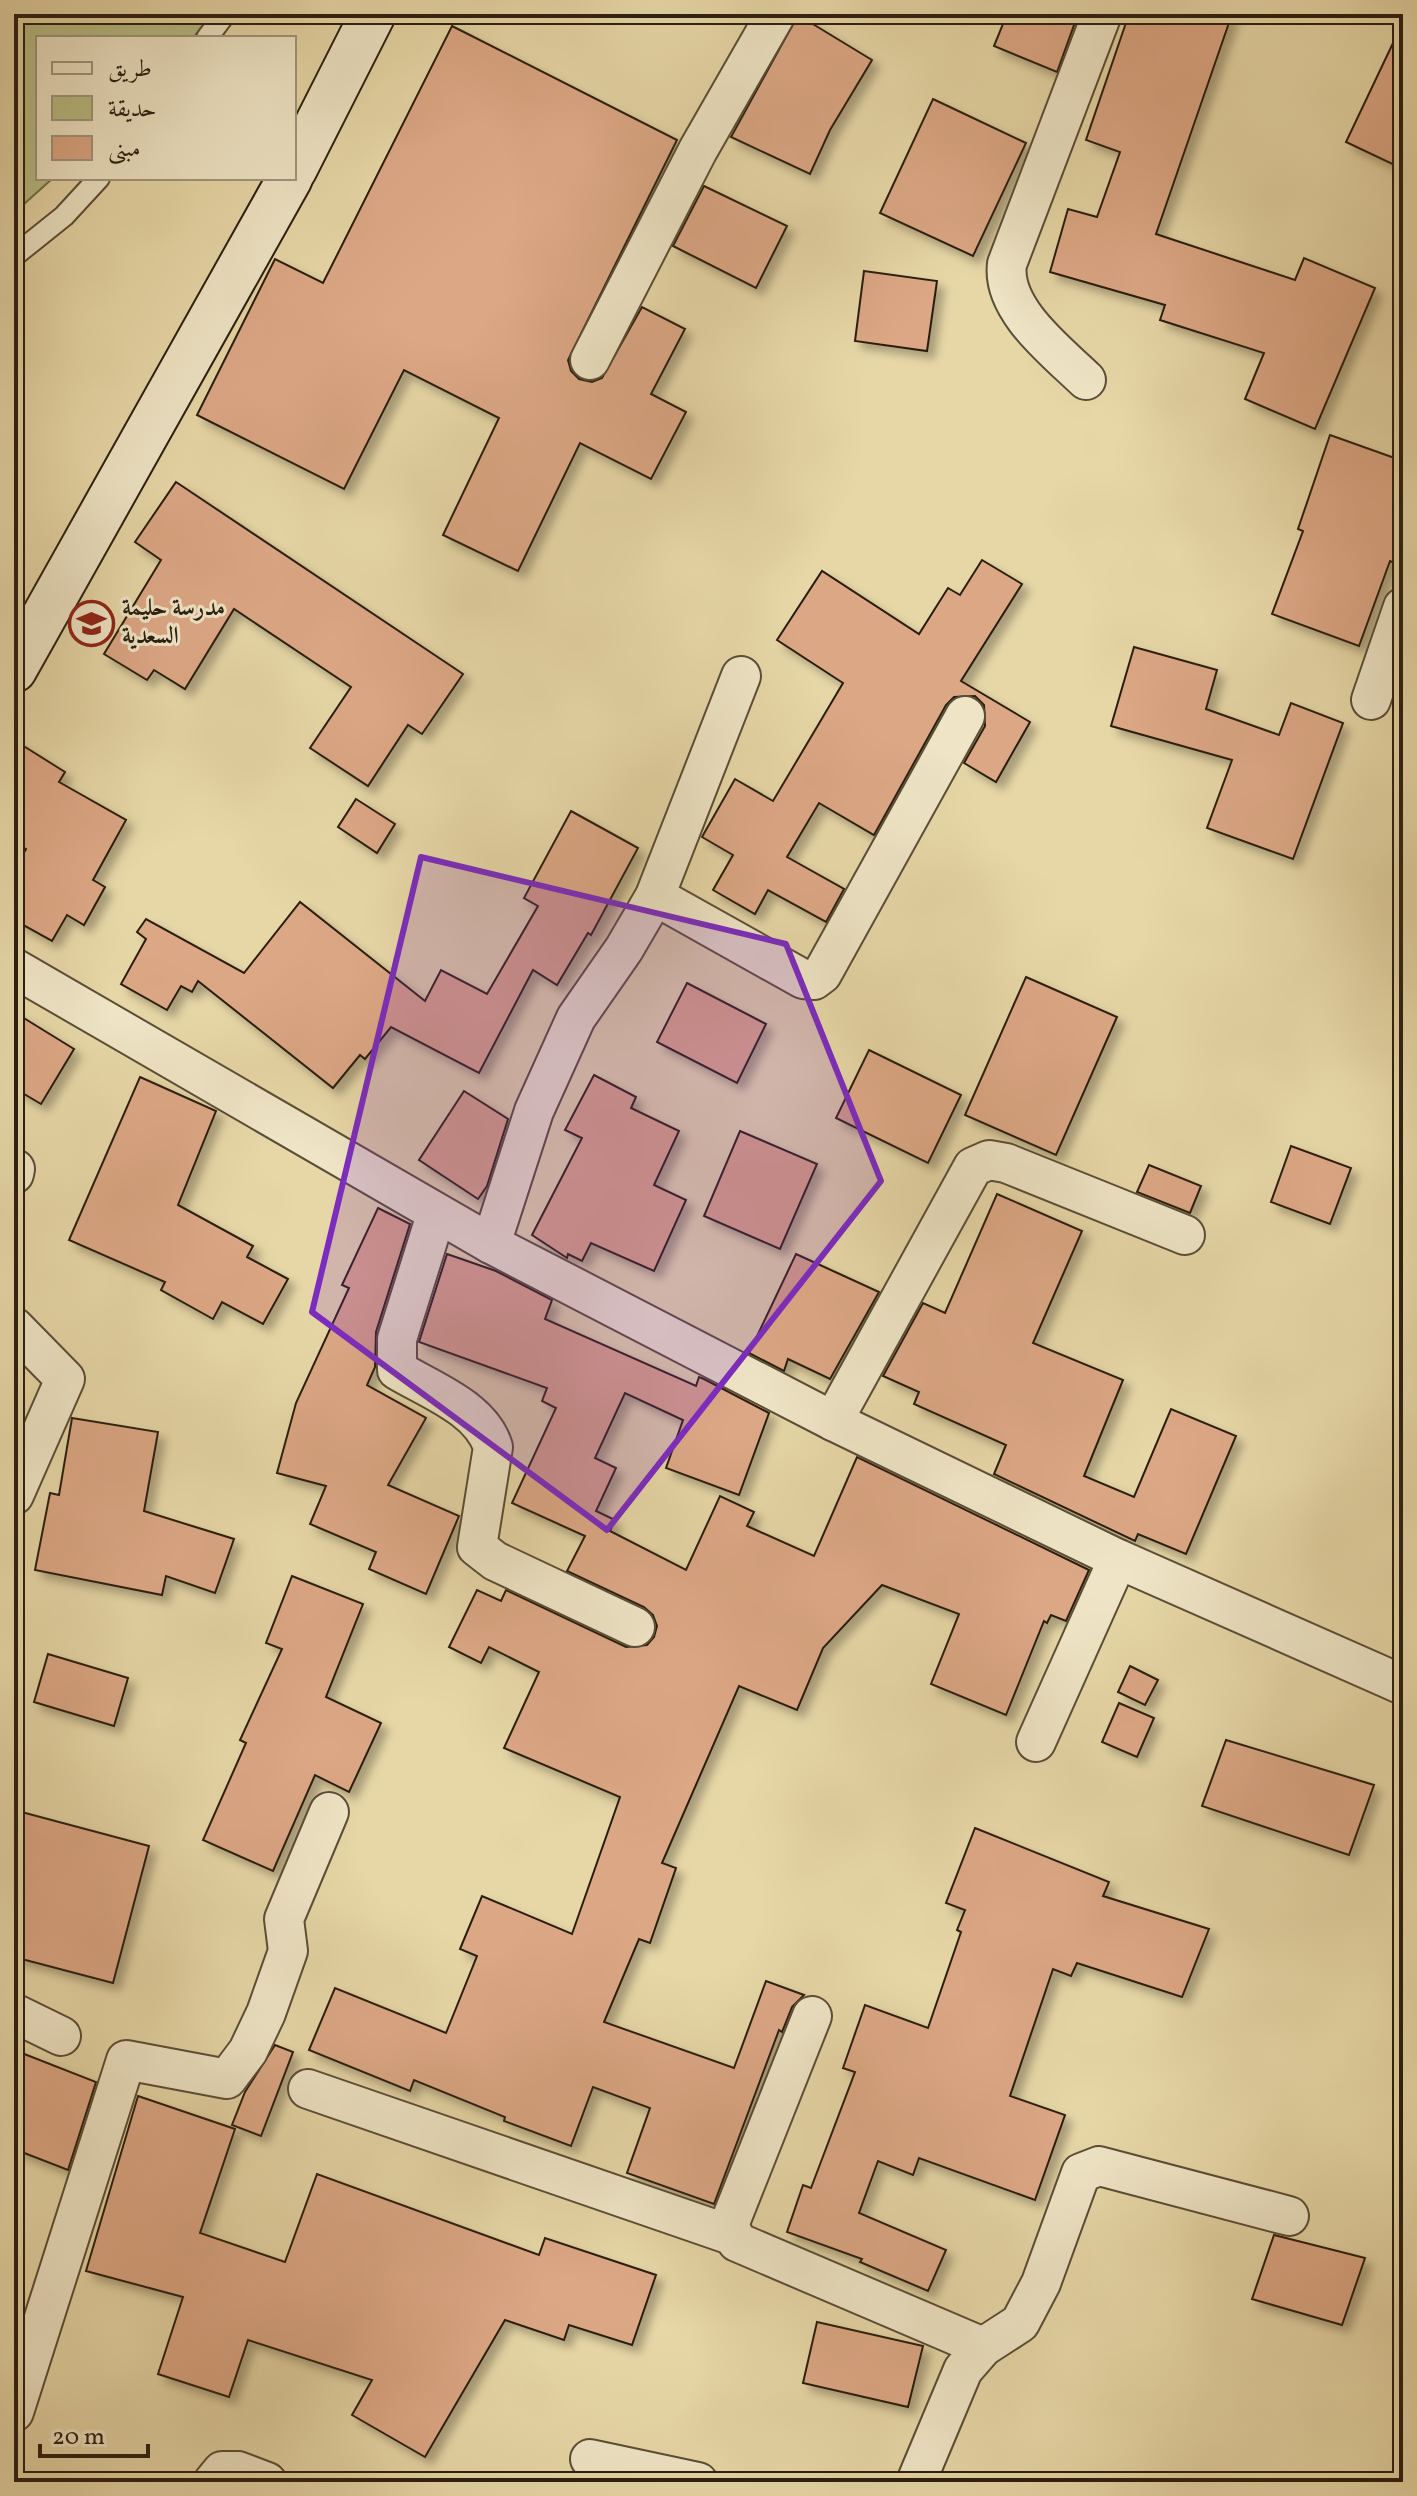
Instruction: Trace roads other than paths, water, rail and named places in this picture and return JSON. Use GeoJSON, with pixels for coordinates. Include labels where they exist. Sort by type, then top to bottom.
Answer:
{"type":"FeatureCollection","features":[{"type":"Feature","properties":{"kind":"main road"},"geometry":{"type":"LineString","coordinates":[[296,166],[373,14]]}},
{"type":"Feature","properties":{"kind":"main road"},"geometry":{"type":"LineString","coordinates":[[14,670],[289,180]]}},
{"type":"Feature","properties":{"kind":"street"},"geometry":{"type":"LineString","coordinates":[[590,360],[698,150],[776,14]]}},
{"type":"Feature","properties":{"kind":"street"},"geometry":{"type":"LineString","coordinates":[[1086,380],[1018,307],[1005,279],[1007,264],[1102,14]]}},
{"type":"Feature","properties":{"kind":"street"},"geometry":{"type":"LineString","coordinates":[[1371,700],[1403,607]]}},
{"type":"Feature","properties":{"kind":"street"},"geometry":{"type":"LineString","coordinates":[[491,1244],[534,1111],[576,1018],[624,949],[655,896],[741,676]]}},
{"type":"Feature","properties":{"kind":"street"},"geometry":{"type":"LineString","coordinates":[[655,896],[803,979],[814,980],[822,974],[965,716]]}},
{"type":"Feature","properties":{"kind":"street"},"geometry":{"type":"LineString","coordinates":[[14,968],[436,1215],[833,1421],[1118,1559],[1403,1685]]}},
{"type":"Feature","properties":{"kind":"street"},"geometry":{"type":"LineString","coordinates":[[833,1421],[973,1167],[989,1160],[1006,1163],[1185,1235]]}},
{"type":"Feature","properties":{"kind":"street"},"geometry":{"type":"LineString","coordinates":[[436,1215],[397,1339],[397,1370],[479,1419],[489,1433],[493,1447],[477,1547],[495,1561],[635,1627]]}},
{"type":"Feature","properties":{"kind":"street"},"geometry":{"type":"LineString","coordinates":[[14,1327],[65,1379],[14,1495]]}},
{"type":"Feature","properties":{"kind":"street"},"geometry":{"type":"LineString","coordinates":[[1036,1742],[1118,1559]]}},
{"type":"Feature","properties":{"kind":"street"},"geometry":{"type":"LineString","coordinates":[[14,2412],[126,2060],[227,2079],[248,2051],[266,2013],[288,1951],[284,1919],[329,1812]]}},
{"type":"Feature","properties":{"kind":"street"},"geometry":{"type":"LineString","coordinates":[[14,2013],[61,2036]]}},
{"type":"Feature","properties":{"kind":"street"},"geometry":{"type":"LineString","coordinates":[[812,2016],[729,2225],[731,2235],[737,2242],[983,2347]]}},
{"type":"Feature","properties":{"kind":"street"},"geometry":{"type":"LineString","coordinates":[[308,2089],[731,2235]]}},
{"type":"Feature","properties":{"kind":"street"},"geometry":{"type":"LineString","coordinates":[[916,2482],[963,2370],[983,2347],[1020,2323],[1041,2283],[1081,2173],[1089,2167],[1099,2166],[1289,2216]]}},
{"type":"Feature","properties":{"kind":"street"},"geometry":{"type":"LineString","coordinates":[[590,2459],[698,2482]]}},
{"type":"Feature","properties":{"kind":"street"},"geometry":{"type":"LineString","coordinates":[[213,2482],[222,2471],[238,2471],[267,2482]]}},
{"type":"Feature","properties":{"kind":"lane"},"geometry":{"type":"LineString","coordinates":[[208,36],[225,14]]}},
{"type":"Feature","properties":{"kind":"lane"},"geometry":{"type":"LineString","coordinates":[[14,256],[64,216],[97,180]]}},
{"type":"Feature","properties":{"kind":"place","name":"مدرسة حليمة السعدية"},"geometry":{"type":"Point","coordinates":[91,623]}}]}
